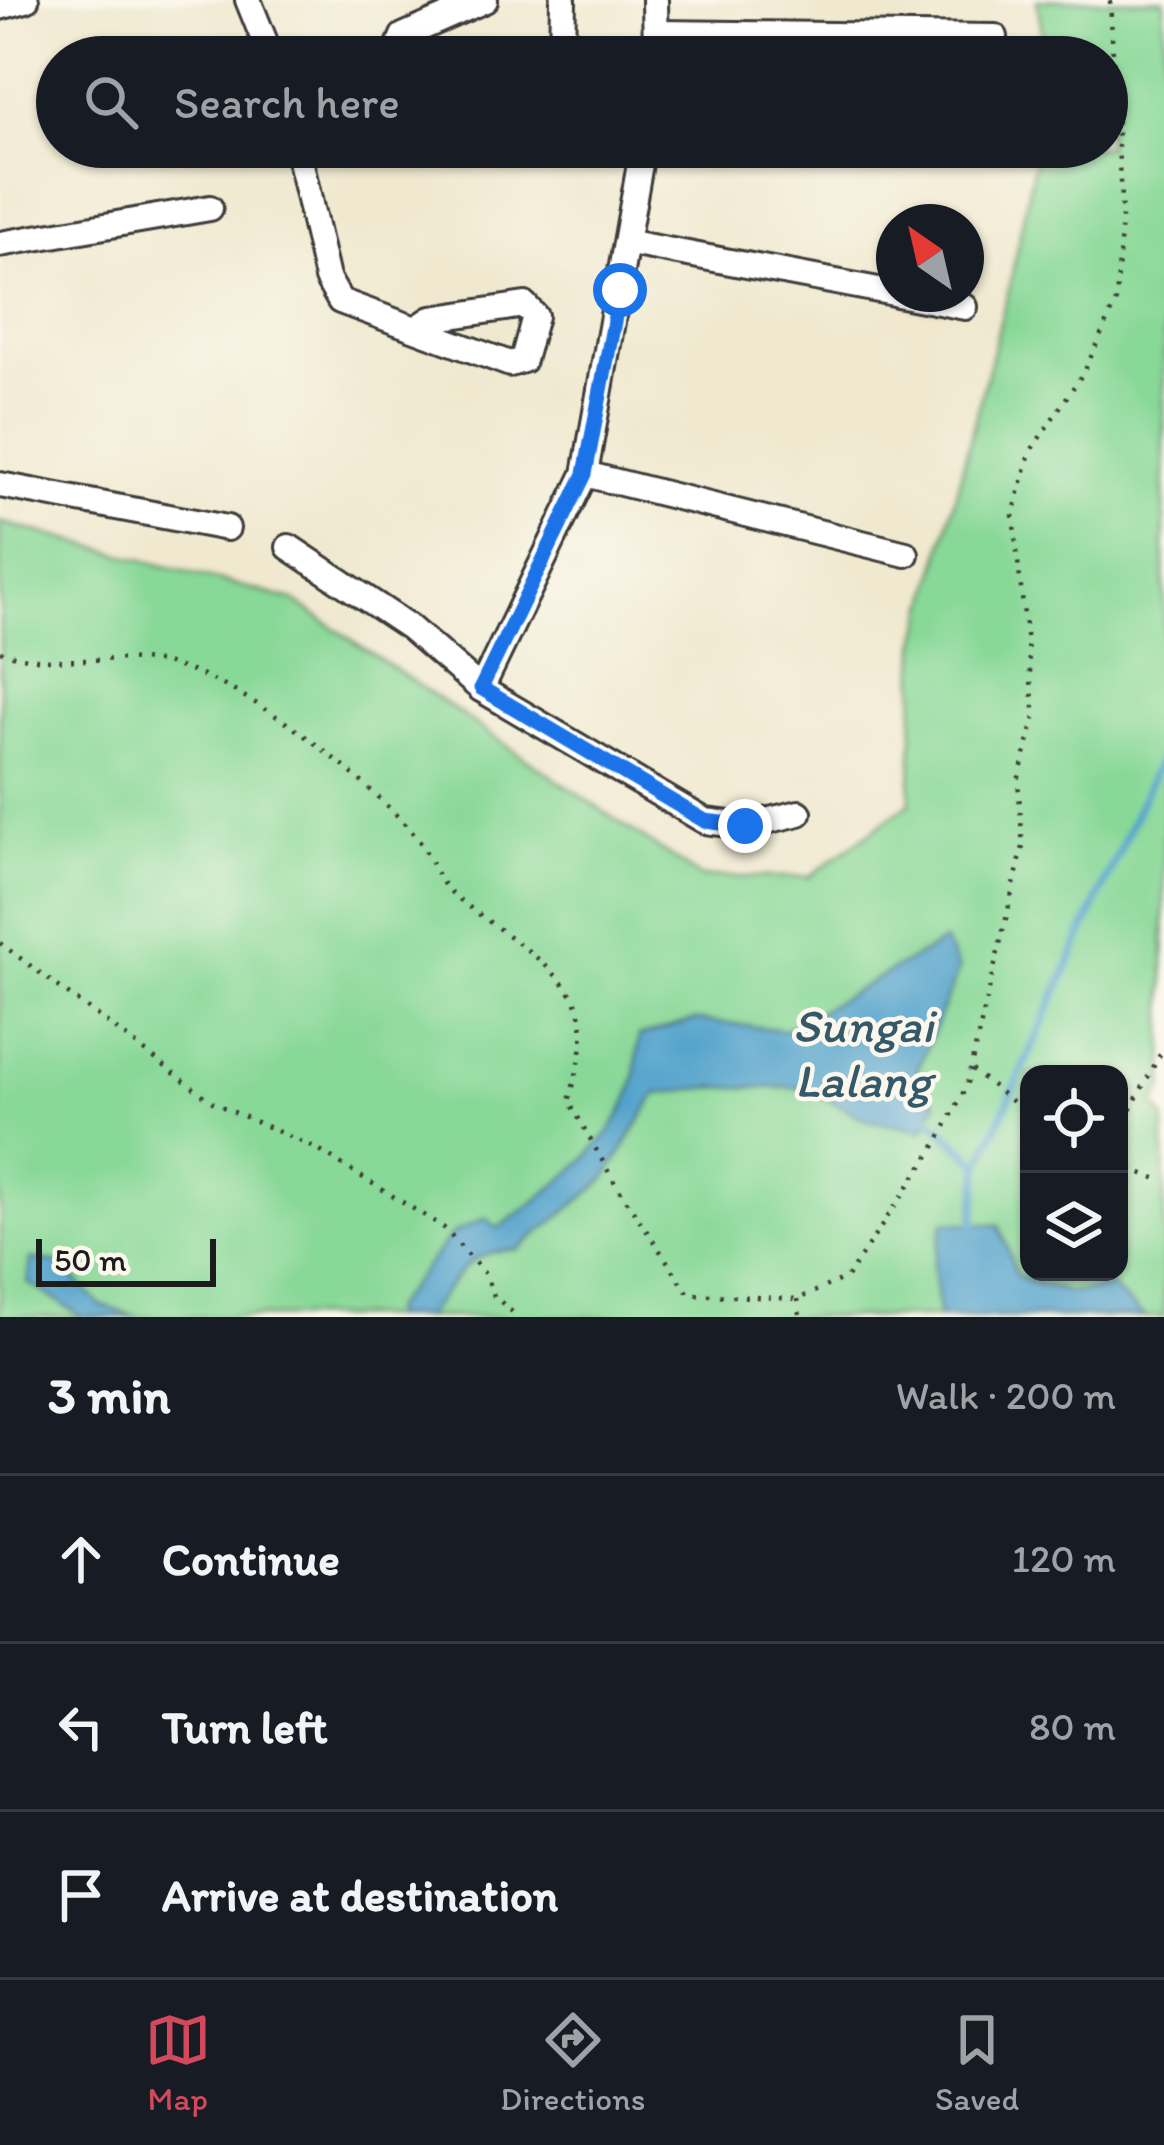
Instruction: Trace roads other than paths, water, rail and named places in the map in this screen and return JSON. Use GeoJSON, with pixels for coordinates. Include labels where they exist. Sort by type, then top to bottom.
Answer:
{"type":"FeatureCollection","features":[{"type":"Feature","properties":{"kind":"street"},"geometry":{"type":"LineString","coordinates":[[0,7],[26,0]]}},
{"type":"Feature","properties":{"kind":"street"},"geometry":{"type":"LineString","coordinates":[[248,0],[263,36]]}},
{"type":"Feature","properties":{"kind":"street"},"geometry":{"type":"LineString","coordinates":[[403,36],[485,0]]}},
{"type":"Feature","properties":{"kind":"street"},"geometry":{"type":"LineString","coordinates":[[562,36],[563,0]]}},
{"type":"Feature","properties":{"kind":"street"},"geometry":{"type":"LineString","coordinates":[[655,0],[657,36]]}},
{"type":"Feature","properties":{"kind":"street"},"geometry":{"type":"LineString","coordinates":[[302,168],[327,278],[340,301],[419,326]]}},
{"type":"Feature","properties":{"kind":"street"},"geometry":{"type":"LineString","coordinates":[[481,688],[585,474],[641,168]]}},
{"type":"Feature","properties":{"kind":"street"},"geometry":{"type":"LineString","coordinates":[[0,244],[211,208]]}},
{"type":"Feature","properties":{"kind":"street"},"geometry":{"type":"LineString","coordinates":[[630,243],[876,290]]}},
{"type":"Feature","properties":{"kind":"street"},"geometry":{"type":"LineString","coordinates":[[585,474],[906,554]]}},
{"type":"Feature","properties":{"kind":"street"},"geometry":{"type":"LineString","coordinates":[[0,485],[227,528]]}},
{"type":"Feature","properties":{"kind":"street"},"geometry":{"type":"LineString","coordinates":[[289,547],[409,627],[481,688],[705,821],[745,826],[799,813]]}},
{"type":"Feature","properties":{"kind":"water","name":"Sungai Lalang"},"geometry":{"type":"Polygon","coordinates":[[[944,941],[959,969],[917,1071],[937,1103],[923,1130],[867,1120],[805,1088],[712,1087],[656,1094],[605,1180],[518,1250],[474,1260],[425,1317],[391,1317],[392,1308],[453,1233],[486,1218],[498,1228],[555,1186],[608,1133],[631,1093],[639,1036],[695,1020],[785,1030],[944,941]]]}},
{"type":"Feature","properties":{"kind":"water","name":"Sungai Lalang"},"geometry":{"type":"Polygon","coordinates":[[[944,1222],[999,1225],[1020,1281],[1070,1293],[1111,1287],[1145,1317],[939,1317],[933,1266],[944,1222]]]}},
{"type":"Feature","properties":{"kind":"water"},"geometry":{"type":"Polygon","coordinates":[[[31,1259],[60,1263],[100,1305],[138,1317],[83,1317],[28,1283],[31,1259]]]}},
{"type":"Feature","properties":{"kind":"waterway","name":"Sungai Lalang"},"geometry":{"type":"LineString","coordinates":[[973,1231],[980,1165],[1164,750]]}},
{"type":"Feature","properties":{"kind":"waterway","name":"Sungai Lalang"},"geometry":{"type":"LineString","coordinates":[[929,1118],[980,1165]]}}]}
